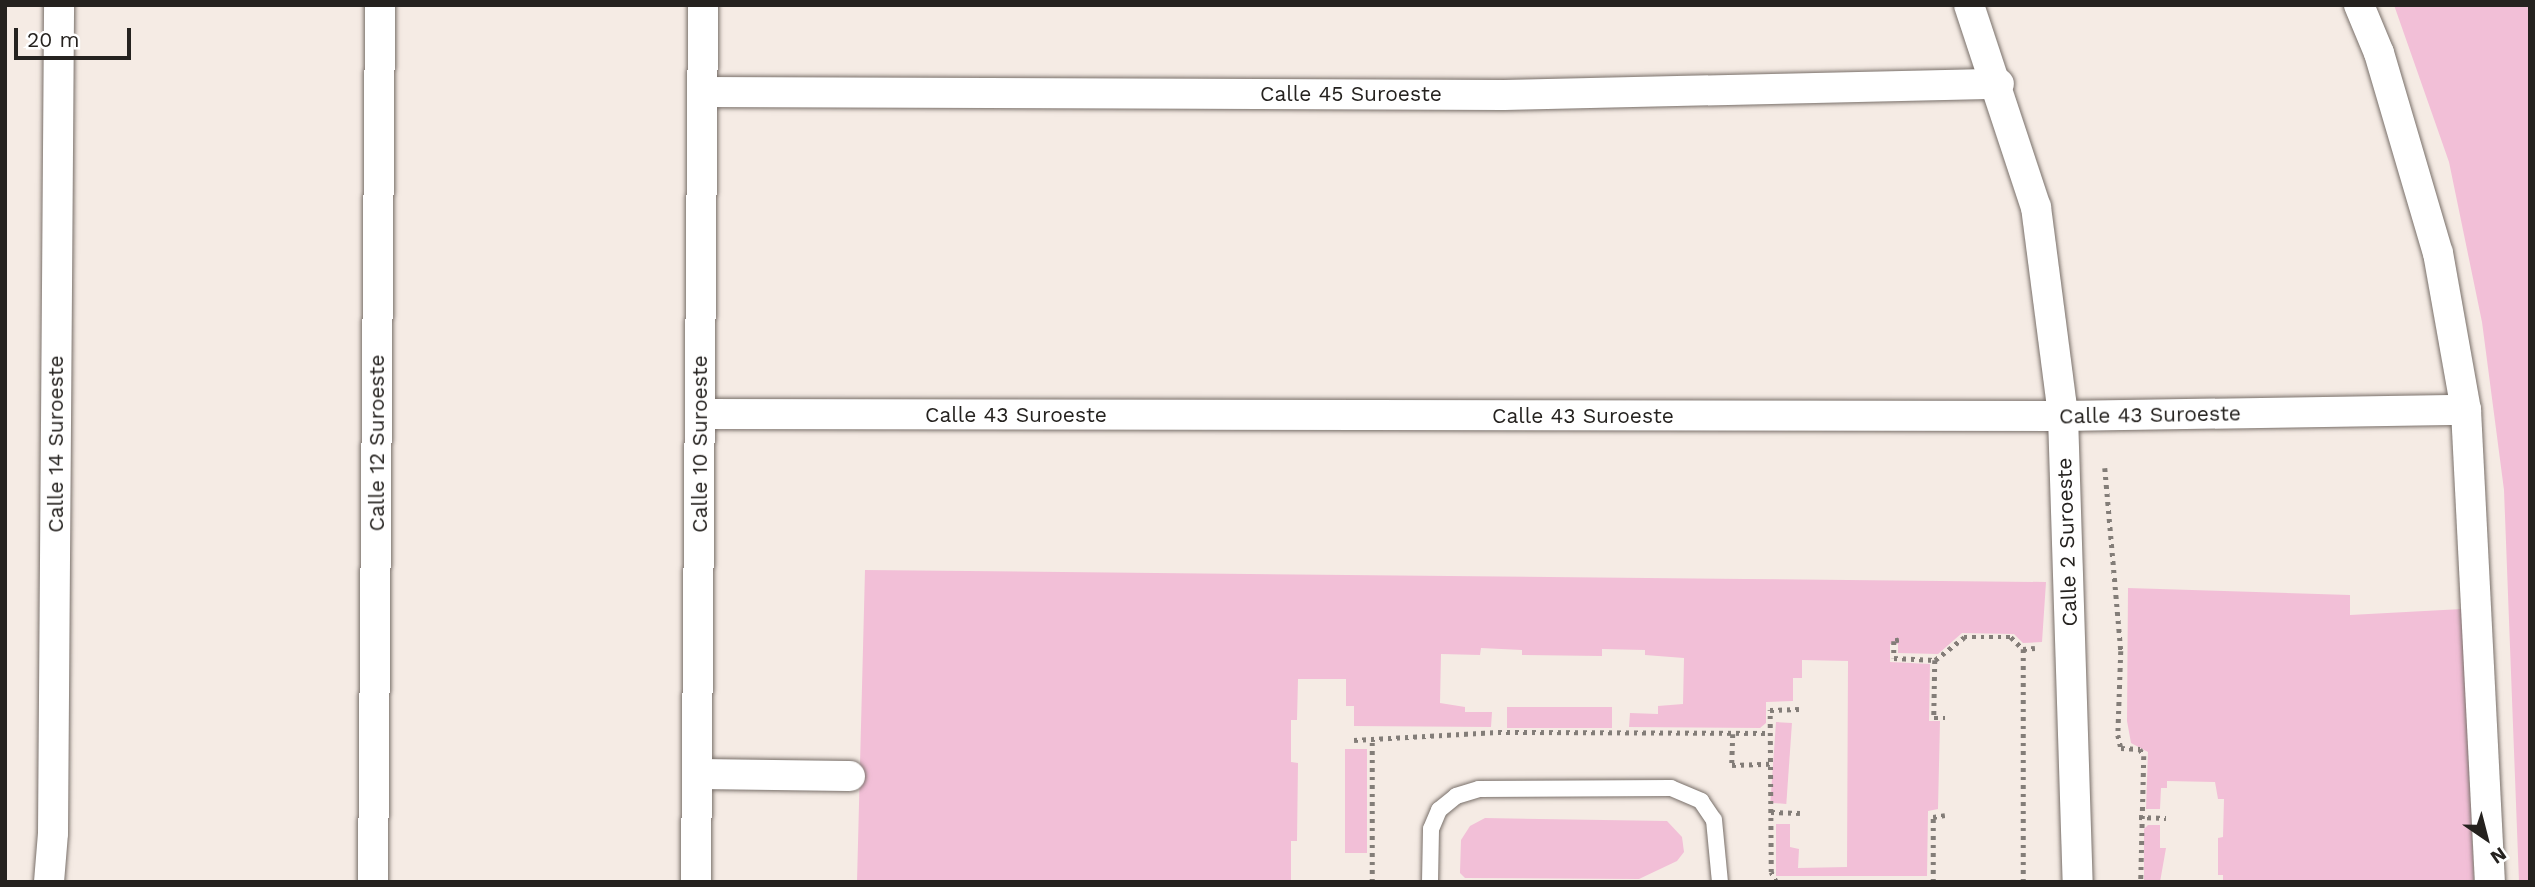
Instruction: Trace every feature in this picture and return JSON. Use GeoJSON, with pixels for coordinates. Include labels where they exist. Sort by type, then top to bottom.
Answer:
{"type":"FeatureCollection","features":[{"type":"Feature","properties":{"kind":"street","name":"Calle 14 Suroeste"},"geometry":{"type":"LineString","coordinates":[[49,882],[53,833],[59,5]]}},
{"type":"Feature","properties":{"kind":"street","name":"Calle 12 Suroeste"},"geometry":{"type":"LineString","coordinates":[[373,882],[380,5]]}},
{"type":"Feature","properties":{"kind":"street","name":"Calle 10 Suroeste"},"geometry":{"type":"LineString","coordinates":[[696,882],[703,5]]}},
{"type":"Feature","properties":{"kind":"street","name":"Calle 2 Suroeste"},"geometry":{"type":"LineString","coordinates":[[1969,5],[1999,84],[2036,207],[2063,416],[2078,882]]}},
{"type":"Feature","properties":{"kind":"street"},"geometry":{"type":"LineString","coordinates":[[2359,5],[2379,53],[2438,253],[2466,410],[2490,882]]}},
{"type":"Feature","properties":{"kind":"street","name":"Calle 45 Suroeste"},"geometry":{"type":"LineString","coordinates":[[703,92],[1504,95],[1999,84]]}},
{"type":"Feature","properties":{"kind":"street","name":"Calle 43 Suroeste"},"geometry":{"type":"LineString","coordinates":[[700,414],[2063,416],[2466,410]]}},
{"type":"Feature","properties":{"kind":"street"},"geometry":{"type":"LineString","coordinates":[[698,774],[850,776]]}},
{"type":"Feature","properties":{"kind":"lane"},"geometry":{"type":"LineString","coordinates":[[1430,882],[1431,829],[1439,810],[1456,796],[1479,789],[1671,788],[1701,801],[1714,820],[1720,882]]}},
{"type":"Feature","properties":{"kind":"path"},"geometry":{"type":"LineString","coordinates":[[2105,468],[2121,651],[2118,735],[2121,748],[2143,752],[2141,882]]}},
{"type":"Feature","properties":{"kind":"path"},"geometry":{"type":"LineString","coordinates":[[1899,640],[1894,641],[1894,658],[1935,660],[1965,637],[2011,637],[2023,649],[2023,882]]}},
{"type":"Feature","properties":{"kind":"path"},"geometry":{"type":"LineString","coordinates":[[2023,649],[2047,647]]}},
{"type":"Feature","properties":{"kind":"path"},"geometry":{"type":"LineString","coordinates":[[1935,660],[1934,718],[1945,718]]}},
{"type":"Feature","properties":{"kind":"path"},"geometry":{"type":"LineString","coordinates":[[1776,882],[1771,872],[1770,710],[1799,709]]}},
{"type":"Feature","properties":{"kind":"path"},"geometry":{"type":"LineString","coordinates":[[1354,740],[1498,732],[1770,733]]}},
{"type":"Feature","properties":{"kind":"path"},"geometry":{"type":"LineString","coordinates":[[1733,734],[1732,765],[1770,764]]}},
{"type":"Feature","properties":{"kind":"path"},"geometry":{"type":"LineString","coordinates":[[1372,739],[1372,882]]}},
{"type":"Feature","properties":{"kind":"path"},"geometry":{"type":"LineString","coordinates":[[1771,812],[1800,813]]}},
{"type":"Feature","properties":{"kind":"path"},"geometry":{"type":"LineString","coordinates":[[1933,882],[1933,817],[1945,815]]}},
{"type":"Feature","properties":{"kind":"path"},"geometry":{"type":"LineString","coordinates":[[2141,817],[2166,818]]}},
{"type":"Feature","properties":{"kind":"shaded area"},"geometry":{"type":"Polygon","coordinates":[[[2394,5],[2530,5],[2530,882],[2519,882],[2504,490],[2482,322],[2449,162],[2394,5]]]}},
{"type":"Feature","properties":{"kind":"shaded area"},"geometry":{"type":"Polygon","coordinates":[[[865,570],[2046,582],[2042,642],[2023,643],[2014,634],[1962,633],[1938,654],[1898,653],[1898,644],[1890,644],[1890,662],[1930,664],[1929,721],[1940,721],[1938,809],[1928,811],[1927,876],[1776,876],[1776,824],[1790,824],[1790,847],[1799,849],[1798,868],[1847,867],[1848,661],[1802,660],[1802,678],[1793,678],[1793,701],[1766,702],[1766,723],[1760,728],[1629,727],[1630,713],[1658,714],[1658,706],[1683,704],[1684,658],[1645,655],[1645,650],[1602,649],[1602,656],[1522,655],[1522,650],[1481,648],[1480,655],[1441,654],[1440,703],[1465,707],[1465,712],[1492,712],[1491,727],[1354,726],[1354,706],[1346,706],[1346,679],[1298,679],[1297,720],[1291,720],[1291,762],[1298,763],[1297,841],[1291,841],[1291,882],[857,882],[865,570]]]}},
{"type":"Feature","properties":{"kind":"shaded area"},"geometry":{"type":"Polygon","coordinates":[[[2128,588],[2350,595],[2350,615],[2462,609],[2474,882],[2223,882],[2223,875],[2218,875],[2218,838],[2223,837],[2224,799],[2218,799],[2215,782],[2167,781],[2167,788],[2161,788],[2160,809],[2146,809],[2148,752],[2131,743],[2127,721],[2128,588]]]}},
{"type":"Feature","properties":{"kind":"shaded area"},"geometry":{"type":"Polygon","coordinates":[[[1507,707],[1612,707],[1612,728],[1507,728],[1507,707]]]}},
{"type":"Feature","properties":{"kind":"shaded area"},"geometry":{"type":"Polygon","coordinates":[[[1776,722],[1792,723],[1786,804],[1770,803],[1776,722]]]}},
{"type":"Feature","properties":{"kind":"shaded area"},"geometry":{"type":"Polygon","coordinates":[[[1345,749],[1367,749],[1367,853],[1345,853],[1345,749]]]}},
{"type":"Feature","properties":{"kind":"shaded area"},"geometry":{"type":"Polygon","coordinates":[[[1485,818],[1667,821],[1682,837],[1684,852],[1677,861],[1639,879],[1465,878],[1460,873],[1461,840],[1470,826],[1485,818]]]}},
{"type":"Feature","properties":{"kind":"shaded area"},"geometry":{"type":"Polygon","coordinates":[[[2148,825],[2160,825],[2160,848],[2166,848],[2160,882],[2144,882],[2144,829],[2148,825]]]}}]}
